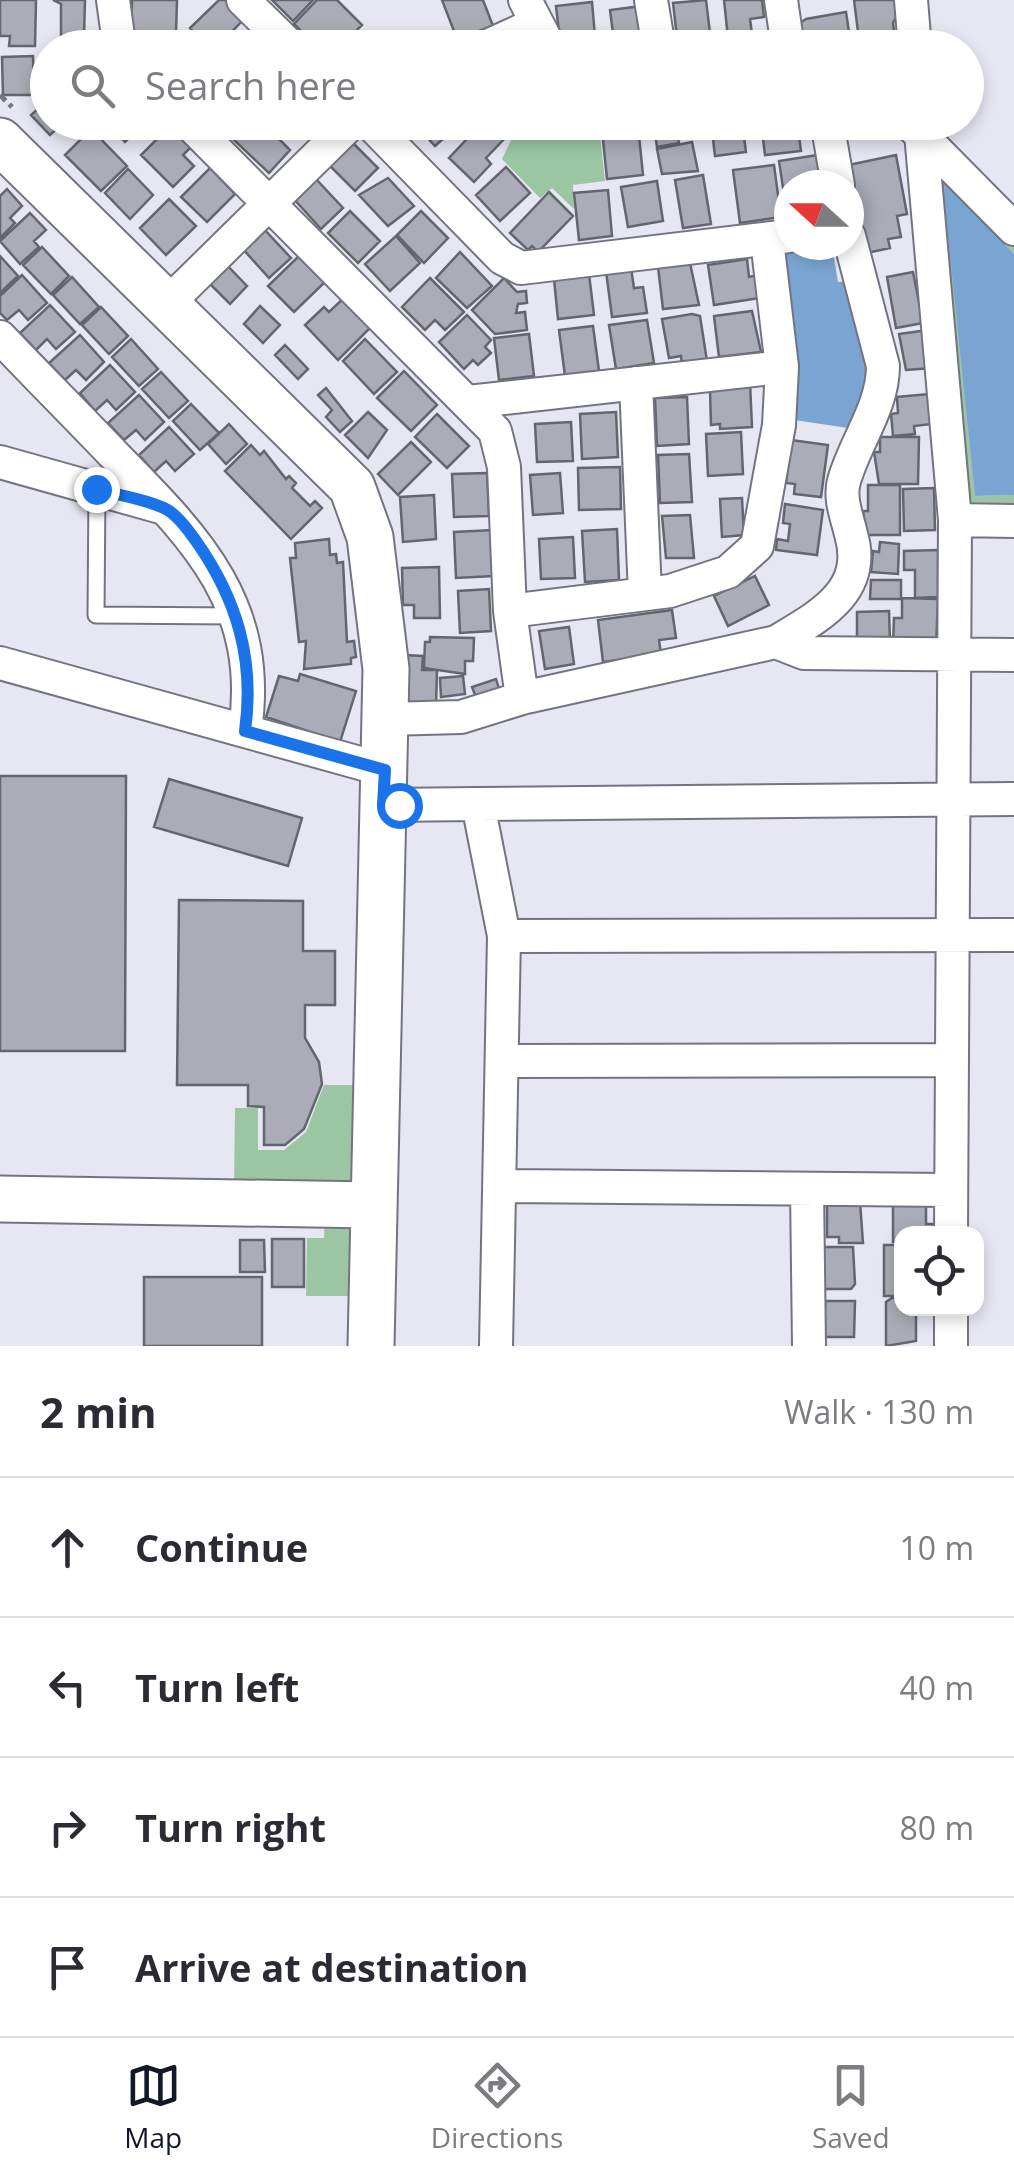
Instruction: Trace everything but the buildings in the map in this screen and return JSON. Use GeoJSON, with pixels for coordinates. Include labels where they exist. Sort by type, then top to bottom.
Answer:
{"type":"FeatureCollection","features":[{"type":"Feature","properties":{"kind":"street"},"geometry":{"type":"LineString","coordinates":[[114,0],[117,30]]}},
{"type":"Feature","properties":{"kind":"street"},"geometry":{"type":"LineString","coordinates":[[243,0],[274,30]]}},
{"type":"Feature","properties":{"kind":"street"},"geometry":{"type":"LineString","coordinates":[[651,0],[656,30]]}},
{"type":"Feature","properties":{"kind":"street"},"geometry":{"type":"LineString","coordinates":[[781,0],[785,30]]}},
{"type":"Feature","properties":{"kind":"street"},"geometry":{"type":"LineString","coordinates":[[910,0],[912,30]]}},
{"type":"Feature","properties":{"kind":"street"},"geometry":{"type":"LineString","coordinates":[[206,140],[495,430],[504,467],[510,611],[522,698]]}},
{"type":"Feature","properties":{"kind":"street"},"geometry":{"type":"LineString","coordinates":[[168,303],[333,140]]}},
{"type":"Feature","properties":{"kind":"street"},"geometry":{"type":"LineString","coordinates":[[387,140],[502,258],[521,268],[540,270],[774,239]]}},
{"type":"Feature","properties":{"kind":"street"},"geometry":{"type":"LineString","coordinates":[[829,140],[835,170]]}},
{"type":"Feature","properties":{"kind":"street"},"geometry":{"type":"LineString","coordinates":[[915,140],[955,520],[951,654],[951,1226]]}},
{"type":"Feature","properties":{"kind":"street"},"geometry":{"type":"LineString","coordinates":[[928,140],[1014,229]]}},
{"type":"Feature","properties":{"kind":"street"},"geometry":{"type":"LineString","coordinates":[[0,141],[352,487],[370,537],[386,669],[371,1346]]}},
{"type":"Feature","properties":{"kind":"street"},"geometry":{"type":"LineString","coordinates":[[510,611],[645,594],[728,572],[757,546],[779,425],[782,367],[779,260]]}},
{"type":"Feature","properties":{"kind":"street"},"geometry":{"type":"LineString","coordinates":[[386,719],[462,717],[522,698],[776,642],[836,605],[848,585],[854,561],[842,488],[883,386],[883,366],[855,260]]}},
{"type":"Feature","properties":{"kind":"street"},"geometry":{"type":"LineString","coordinates":[[0,337],[167,509],[219,574],[237,616],[248,684],[245,731]]}},
{"type":"Feature","properties":{"kind":"street"},"geometry":{"type":"LineString","coordinates":[[468,402],[782,367]]}},
{"type":"Feature","properties":{"kind":"street"},"geometry":{"type":"LineString","coordinates":[[636,383],[645,594]]}},
{"type":"Feature","properties":{"kind":"street"},"geometry":{"type":"LineString","coordinates":[[0,462],[167,509]]}},
{"type":"Feature","properties":{"kind":"street"},"geometry":{"type":"LineString","coordinates":[[955,520],[1014,521]]}},
{"type":"Feature","properties":{"kind":"street"},"geometry":{"type":"LineString","coordinates":[[776,642],[804,653],[1014,655]]}},
{"type":"Feature","properties":{"kind":"street"},"geometry":{"type":"LineString","coordinates":[[0,662],[245,731],[384,788],[478,804],[1014,800]]}},
{"type":"Feature","properties":{"kind":"street"},"geometry":{"type":"LineString","coordinates":[[478,804],[504,936],[496,1346]]}},
{"type":"Feature","properties":{"kind":"street"},"geometry":{"type":"LineString","coordinates":[[504,936],[1014,935]]}},
{"type":"Feature","properties":{"kind":"street"},"geometry":{"type":"LineString","coordinates":[[502,1060],[951,1060]]}},
{"type":"Feature","properties":{"kind":"street"},"geometry":{"type":"LineString","coordinates":[[500,1186],[951,1190]]}},
{"type":"Feature","properties":{"kind":"street"},"geometry":{"type":"LineString","coordinates":[[807,1189],[809,1346]]}},
{"type":"Feature","properties":{"kind":"street"},"geometry":{"type":"LineString","coordinates":[[0,1199],[372,1205]]}},
{"type":"Feature","properties":{"kind":"street"},"geometry":{"type":"LineString","coordinates":[[950,1316],[950,1346]]}},
{"type":"Feature","properties":{"kind":"lane"},"geometry":{"type":"LineString","coordinates":[[96,489],[96,615],[237,616]]}},
{"type":"Feature","properties":{"kind":"green space"},"geometry":{"type":"Polygon","coordinates":[[[511,140],[601,140],[605,181],[573,185],[574,209],[552,188],[540,198],[502,159],[511,140]]]}},
{"type":"Feature","properties":{"kind":"green space"},"geometry":{"type":"Polygon","coordinates":[[[937,165],[1014,237],[1014,254],[944,180],[975,496],[1014,495],[1014,509],[969,505],[937,165]]]}},
{"type":"Feature","properties":{"kind":"green space"},"geometry":{"type":"Polygon","coordinates":[[[324,1085],[360,1085],[359,1174],[348,1187],[234,1186],[235,1108],[258,1108],[258,1150],[284,1150],[306,1132],[324,1085]]]}},
{"type":"Feature","properties":{"kind":"green space"},"geometry":{"type":"Polygon","coordinates":[[[325,1215],[356,1225],[355,1296],[306,1296],[307,1238],[324,1238],[325,1215]]]}},
{"type":"Feature","properties":{"kind":"water"},"geometry":{"type":"Polygon","coordinates":[[[942,178],[1014,254],[1014,495],[975,496],[942,178]]]}},
{"type":"Feature","properties":{"kind":"water"},"geometry":{"type":"Polygon","coordinates":[[[783,260],[834,260],[838,282],[854,281],[873,372],[848,428],[788,419],[798,359],[783,260]]]}},
{"type":"Feature","properties":{"kind":"route"},"geometry":{"type":"LineString","coordinates":[[96,489],[167,509],[188,530],[219,574],[237,616],[246,655],[250,700],[245,731],[385,770],[383,805],[399,805]]}}]}
